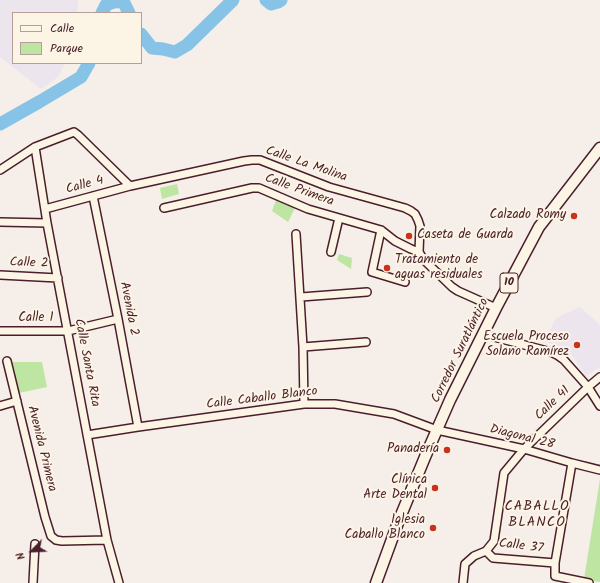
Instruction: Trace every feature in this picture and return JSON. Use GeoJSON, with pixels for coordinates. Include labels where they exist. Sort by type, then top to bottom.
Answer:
{"type":"FeatureCollection","features":[{"type":"Feature","properties":{"kind":"main road","name":"Corredor Suratlántico"},"geometry":{"type":"LineString","coordinates":[[376,583],[419,471],[450,400],[496,308],[539,227],[600,148]]}},
{"type":"Feature","properties":{"kind":"street"},"geometry":{"type":"LineString","coordinates":[[0,170],[35,147],[74,132],[130,186]]}},
{"type":"Feature","properties":{"kind":"street","name":"Calle Santa Rita"},"geometry":{"type":"LineString","coordinates":[[35,147],[47,223],[107,540],[119,583]]}},
{"type":"Feature","properties":{"kind":"street","name":"Calle La Molina"},"geometry":{"type":"LineString","coordinates":[[130,186],[244,161],[260,160],[329,187],[405,208],[415,214],[420,226],[419,252]]}},
{"type":"Feature","properties":{"kind":"street","name":"Calle 4"},"geometry":{"type":"LineString","coordinates":[[45,209],[130,186]]}},
{"type":"Feature","properties":{"kind":"street","name":"Calle Primera"},"geometry":{"type":"LineString","coordinates":[[164,208],[252,188],[259,188],[308,208],[381,230],[395,241],[419,252]]}},
{"type":"Feature","properties":{"kind":"street","name":"Avenida 2"},"geometry":{"type":"LineString","coordinates":[[93,196],[138,427]]}},
{"type":"Feature","properties":{"kind":"street"},"geometry":{"type":"LineString","coordinates":[[331,252],[339,218]]}},
{"type":"Feature","properties":{"kind":"street"},"geometry":{"type":"LineString","coordinates":[[0,222],[47,223]]}},
{"type":"Feature","properties":{"kind":"street"},"geometry":{"type":"LineString","coordinates":[[381,230],[372,272],[405,282]]}},
{"type":"Feature","properties":{"kind":"street"},"geometry":{"type":"LineString","coordinates":[[296,234],[301,297],[304,404]]}},
{"type":"Feature","properties":{"kind":"street"},"geometry":{"type":"LineString","coordinates":[[419,252],[426,262],[452,287],[496,308]]}},
{"type":"Feature","properties":{"kind":"street","name":"Calle 2"},"geometry":{"type":"LineString","coordinates":[[0,275],[58,278]]}},
{"type":"Feature","properties":{"kind":"street"},"geometry":{"type":"LineString","coordinates":[[301,297],[367,292]]}},
{"type":"Feature","properties":{"kind":"street","name":"Calle 1"},"geometry":{"type":"LineString","coordinates":[[0,331],[68,331],[118,319]]}},
{"type":"Feature","properties":{"kind":"street"},"geometry":{"type":"LineString","coordinates":[[483,334],[551,352],[557,355],[564,360],[588,387],[600,406]]}},
{"type":"Feature","properties":{"kind":"street"},"geometry":{"type":"LineString","coordinates":[[303,347],[366,342]]}},
{"type":"Feature","properties":{"kind":"street","name":"Avenida Primera"},"geometry":{"type":"LineString","coordinates":[[7,361],[51,536],[56,540],[62,541],[107,540]]}},
{"type":"Feature","properties":{"kind":"street","name":"Calle 41"},"geometry":{"type":"LineString","coordinates":[[486,551],[494,541],[504,473],[524,449],[600,377]]}},
{"type":"Feature","properties":{"kind":"street"},"geometry":{"type":"LineString","coordinates":[[0,406],[17,401]]}},
{"type":"Feature","properties":{"kind":"street","name":"Calle Caballo Blanco"},"geometry":{"type":"LineString","coordinates":[[87,435],[304,404],[335,404],[379,411],[394,414],[437,430]]}},
{"type":"Feature","properties":{"kind":"street","name":"Diagonal 28"},"geometry":{"type":"LineString","coordinates":[[437,430],[524,449],[600,470]]}},
{"type":"Feature","properties":{"kind":"street"},"geometry":{"type":"LineString","coordinates":[[572,463],[555,563],[555,576],[589,583]]}},
{"type":"Feature","properties":{"kind":"street"},"geometry":{"type":"LineString","coordinates":[[33,583],[35,544]]}},
{"type":"Feature","properties":{"kind":"street"},"geometry":{"type":"LineString","coordinates":[[463,583],[465,564],[474,556],[486,551]]}},
{"type":"Feature","properties":{"kind":"street","name":"Calle 37"},"geometry":{"type":"LineString","coordinates":[[486,551],[493,558],[555,563]]}},
{"type":"Feature","properties":{"kind":"shaded area"},"geometry":{"type":"Polygon","coordinates":[[[0,0],[78,0],[77,12],[12,12],[12,64],[64,64],[58,77],[41,89],[0,57],[0,0]]]}},
{"type":"Feature","properties":{"kind":"shaded area","name":"Escuela Proceso Solano Ramírez"},"geometry":{"type":"Polygon","coordinates":[[[580,307],[600,325],[600,367],[586,376],[571,354],[564,349],[544,341],[556,318],[580,307]]]}},
{"type":"Feature","properties":{"kind":"green space"},"geometry":{"type":"Polygon","coordinates":[[[177,184],[179,194],[162,199],[160,188],[177,184]]]}},
{"type":"Feature","properties":{"kind":"green space"},"geometry":{"type":"Polygon","coordinates":[[[276,200],[295,208],[288,222],[272,211],[276,200]]]}},
{"type":"Feature","properties":{"kind":"green space"},"geometry":{"type":"Polygon","coordinates":[[[339,254],[352,258],[351,269],[337,260],[339,254]]]}},
{"type":"Feature","properties":{"kind":"green space"},"geometry":{"type":"Polygon","coordinates":[[[11,362],[42,362],[47,387],[19,393],[11,362]]]}},
{"type":"Feature","properties":{"kind":"green space"},"geometry":{"type":"Polygon","coordinates":[[[600,479],[600,582],[584,579],[600,479]]]}},
{"type":"Feature","properties":{"kind":"waterway"},"geometry":{"type":"LineString","coordinates":[[142,35],[152,48],[175,52],[187,45],[233,0]]}},
{"type":"Feature","properties":{"kind":"waterway"},"geometry":{"type":"LineString","coordinates":[[266,0],[271,4],[281,0]]}},
{"type":"Feature","properties":{"kind":"waterway"},"geometry":{"type":"LineString","coordinates":[[102,12],[106,5],[123,1],[128,12]]}},
{"type":"Feature","properties":{"kind":"waterway"},"geometry":{"type":"LineString","coordinates":[[0,124],[81,77],[88,64]]}},
{"type":"Feature","properties":{"kind":"place","name":"Calzado Romy"},"geometry":{"type":"Point","coordinates":[574,216]}},
{"type":"Feature","properties":{"kind":"place","name":"Caseta de Guarda"},"geometry":{"type":"Point","coordinates":[409,236]}},
{"type":"Feature","properties":{"kind":"place","name":"Tratamiento de aguas residuales"},"geometry":{"type":"Point","coordinates":[387,268]}},
{"type":"Feature","properties":{"kind":"place","name":"Escuela Proceso Solano Ramírez"},"geometry":{"type":"Point","coordinates":[577,345]}},
{"type":"Feature","properties":{"kind":"place","name":"Panadería"},"geometry":{"type":"Point","coordinates":[447,450]}},
{"type":"Feature","properties":{"kind":"place","name":"Clínica Arte Dental"},"geometry":{"type":"Point","coordinates":[435,488]}},
{"type":"Feature","properties":{"kind":"place","name":"Iglesia Caballo Blanco"},"geometry":{"type":"Point","coordinates":[433,528]}},
{"type":"Feature","properties":{"kind":"district","name":"CABALLO BLANCO"},"geometry":{"type":"Point","coordinates":[537,516]}}]}
